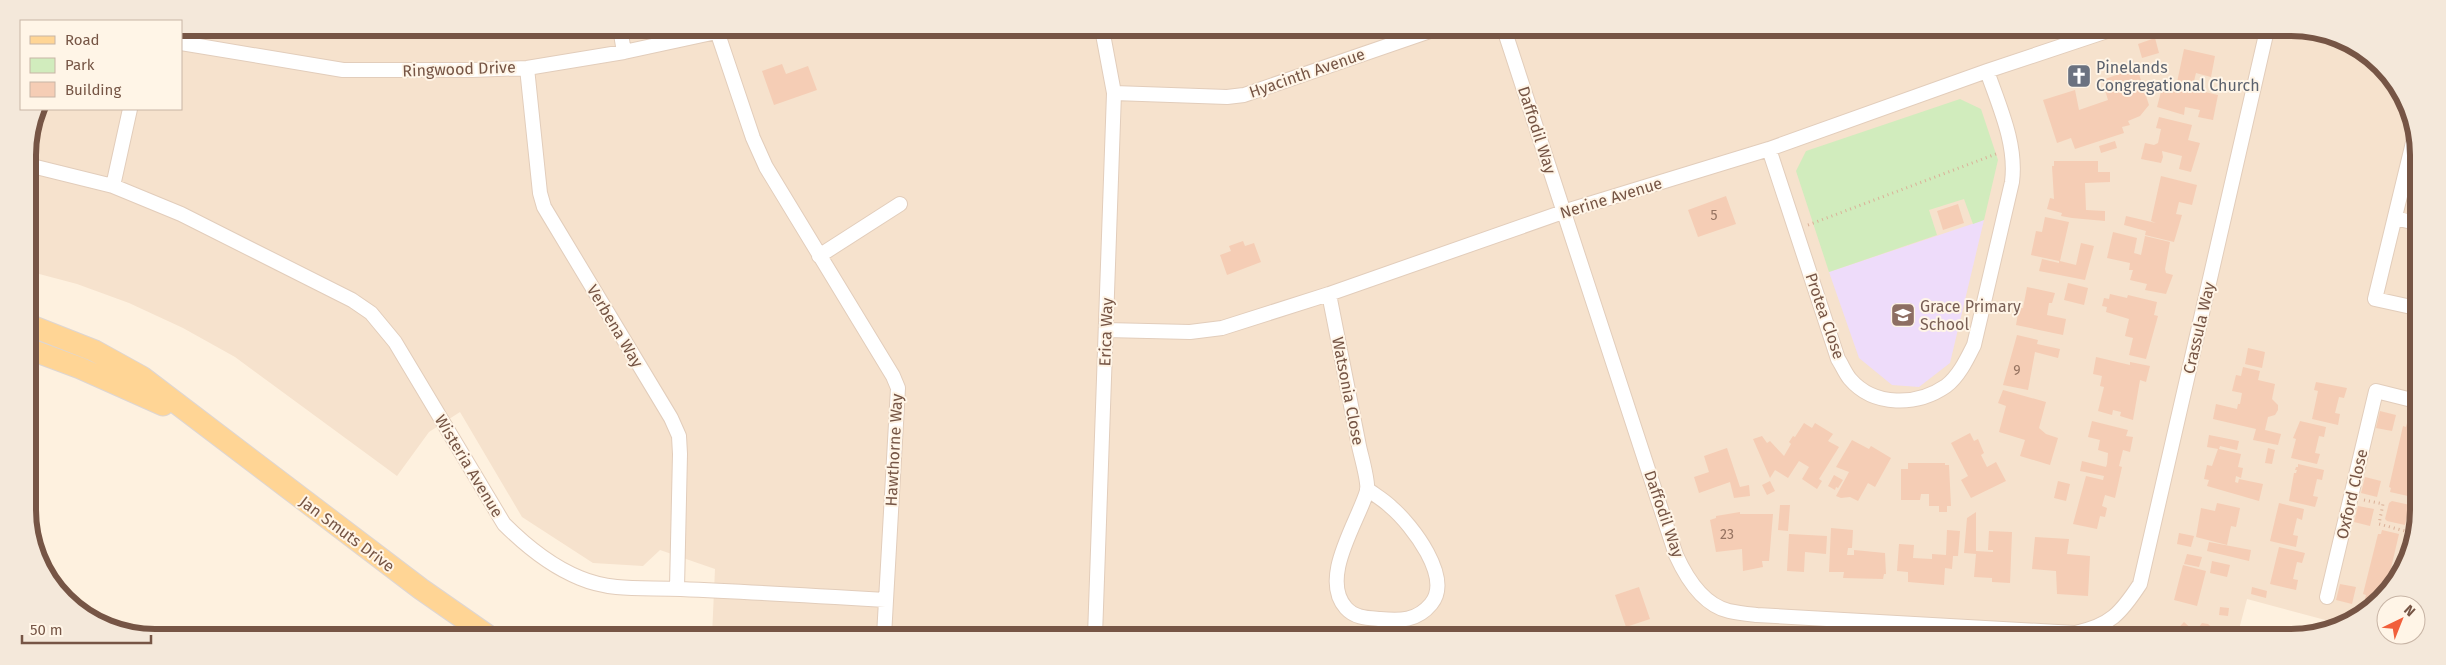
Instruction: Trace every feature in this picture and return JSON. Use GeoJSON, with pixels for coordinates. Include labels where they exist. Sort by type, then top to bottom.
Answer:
{"type":"FeatureCollection","features":[{"type":"Feature","properties":{"kind":"main road","name":"Jan Smuts Drive"},"geometry":{"type":"LineString","coordinates":[[37,328],[95,351],[142,377],[209,430],[478,629]]}},
{"type":"Feature","properties":{"kind":"main road","name":"Jan Smuts Drive"},"geometry":{"type":"LineString","coordinates":[[36,352],[144,395],[209,430]]}},
{"type":"Feature","properties":{"kind":"street"},"geometry":{"type":"LineString","coordinates":[[621,36],[624,52]]}},
{"type":"Feature","properties":{"kind":"street","name":"Ringwood Drive"},"geometry":{"type":"LineString","coordinates":[[182,43],[307,66],[343,70],[413,72],[527,68],[708,36]]}},
{"type":"Feature","properties":{"kind":"street","name":"Hawthorne Way"},"geometry":{"type":"LineString","coordinates":[[719,36],[759,154],[893,376],[898,388],[884,629]]}},
{"type":"Feature","properties":{"kind":"street","name":"Erica Way"},"geometry":{"type":"LineString","coordinates":[[1095,629],[1114,93],[1103,36]]}},
{"type":"Feature","properties":{"kind":"street","name":"Hyacinth Avenue"},"geometry":{"type":"LineString","coordinates":[[1114,93],[1227,97],[1244,95],[1416,36]]}},
{"type":"Feature","properties":{"kind":"street","name":"Daffodil Way"},"geometry":{"type":"LineString","coordinates":[[1506,36],[1676,555],[1688,579],[1708,600],[1727,611],[1757,615],[1989,628]]}},
{"type":"Feature","properties":{"kind":"street","name":"Nerine Avenue"},"geometry":{"type":"LineString","coordinates":[[1106,330],[1206,331],[1329,294],[1563,212],[1769,149],[1987,71],[2092,36]]}},
{"type":"Feature","properties":{"kind":"street","name":"Crassula Way"},"geometry":{"type":"LineString","coordinates":[[2113,617],[2128,602],[2140,584],[2266,36]]}},
{"type":"Feature","properties":{"kind":"street","name":"Verbena Way"},"geometry":{"type":"LineString","coordinates":[[527,68],[540,193],[544,207],[671,418],[678,436],[680,454],[677,588]]}},
{"type":"Feature","properties":{"kind":"street","name":"Protea Close"},"geometry":{"type":"LineString","coordinates":[[1769,149],[1838,359],[1850,379],[1864,391],[1884,399],[1907,402],[1927,395],[1946,386],[1962,368],[1974,345],[2012,182],[2014,166],[2012,148],[1987,71]]}},
{"type":"Feature","properties":{"kind":"street"},"geometry":{"type":"LineString","coordinates":[[113,186],[130,110]]}},
{"type":"Feature","properties":{"kind":"street"},"geometry":{"type":"LineString","coordinates":[[2410,154],[2375,299],[2410,307]]}},
{"type":"Feature","properties":{"kind":"street","name":"Wisteria Avenue"},"geometry":{"type":"LineString","coordinates":[[37,167],[113,186],[181,214],[352,300],[371,313],[395,342],[504,524],[526,546],[550,562],[580,578],[611,587],[677,588],[886,600]]}},
{"type":"Feature","properties":{"kind":"street"},"geometry":{"type":"LineString","coordinates":[[819,256],[900,204]]}},
{"type":"Feature","properties":{"kind":"street"},"geometry":{"type":"LineString","coordinates":[[2396,211],[2410,219]]}},
{"type":"Feature","properties":{"kind":"street","name":"Watsonia Close"},"geometry":{"type":"LineString","coordinates":[[1329,294],[1367,489]]}},
{"type":"Feature","properties":{"kind":"street","name":"Oxford Close"},"geometry":{"type":"LineString","coordinates":[[2328,597],[2376,392],[2410,400]]}},
{"type":"Feature","properties":{"kind":"street"},"geometry":{"type":"LineString","coordinates":[[1367,489],[1391,507],[1409,525],[1438,575],[1438,588],[1434,602],[1424,613],[1416,618],[1396,620],[1355,616],[1340,601],[1336,587],[1338,568],[1355,516],[1367,489]]}},
{"type":"Feature","properties":{"kind":"street","name":"Daffodil Way"},"geometry":{"type":"LineString","coordinates":[[2098,628],[2113,617]]}},
{"type":"Feature","properties":{"kind":"path"},"geometry":{"type":"LineString","coordinates":[[1796,230],[2012,148]]}},
{"type":"Feature","properties":{"kind":"path"},"geometry":{"type":"LineString","coordinates":[[2351,497],[2383,504],[2379,524],[2407,532]]}},
{"type":"Feature","properties":{"kind":"shaded area"},"geometry":{"type":"Polygon","coordinates":[[[182,36],[2291,36],[2322,40],[2337,45],[2350,52],[2375,71],[2398,102],[2409,139],[2409,526],[2398,563],[2390,576],[2369,599],[2350,613],[2332,622],[2247,599],[2239,628],[712,629],[715,569],[660,550],[643,566],[593,563],[522,517],[460,412],[429,432],[397,476],[235,357],[183,328],[129,303],[77,284],[37,273],[37,139],[45,110],[182,110],[182,36]]]}},
{"type":"Feature","properties":{"kind":"shaded area","name":"Grace Primary School"},"geometry":{"type":"Polygon","coordinates":[[[1984,220],[1950,363],[1919,387],[1892,385],[1859,358],[1829,272],[1984,220]]]}},
{"type":"Feature","properties":{"kind":"green space"},"geometry":{"type":"Polygon","coordinates":[[[1960,99],[1981,109],[1998,160],[1984,220],[1973,224],[1964,199],[1929,210],[1937,235],[1829,272],[1796,171],[1806,151],[1960,99]]]}},
{"type":"Feature","properties":{"kind":"building"},"geometry":{"type":"Polygon","coordinates":[[[2155,38],[2159,53],[2142,58],[2138,44],[2155,38]]]}},
{"type":"Feature","properties":{"kind":"building"},"geometry":{"type":"Polygon","coordinates":[[[2184,49],[2215,56],[2211,77],[2196,73],[2192,89],[2218,95],[2213,120],[2198,117],[2200,110],[2185,107],[2184,115],[2157,107],[2163,84],[2176,87],[2184,49]]]}},
{"type":"Feature","properties":{"kind":"building"},"geometry":{"type":"Polygon","coordinates":[[[782,64],[786,74],[808,66],[817,90],[774,105],[762,71],[782,64]]]}},
{"type":"Feature","properties":{"kind":"building"},"geometry":{"type":"Polygon","coordinates":[[[2137,68],[2149,105],[2140,116],[2128,121],[2130,125],[2122,127],[2124,133],[2075,149],[2071,138],[2057,143],[2043,100],[2075,90],[2079,110],[2108,100],[2102,80],[2137,68]]]}},
{"type":"Feature","properties":{"kind":"building"},"geometry":{"type":"Polygon","coordinates":[[[2159,117],[2192,125],[2188,140],[2200,143],[2191,172],[2179,169],[2182,156],[2162,151],[2161,163],[2141,159],[2145,143],[2154,145],[2158,143],[2161,129],[2156,128],[2159,117]]]}},
{"type":"Feature","properties":{"kind":"building"},"geometry":{"type":"Polygon","coordinates":[[[2115,141],[2117,148],[2101,153],[2099,146],[2115,141]]]}},
{"type":"Feature","properties":{"kind":"building"},"geometry":{"type":"Polygon","coordinates":[[[2054,161],[2098,161],[2098,172],[2110,172],[2110,182],[2085,183],[2086,210],[2105,211],[2105,221],[2061,216],[2062,213],[2047,209],[2050,198],[2054,199],[2052,166],[2054,166],[2054,161]]]}},
{"type":"Feature","properties":{"kind":"building"},"geometry":{"type":"Polygon","coordinates":[[[2161,176],[2197,185],[2192,205],[2179,202],[2176,214],[2182,215],[2174,242],[2145,235],[2146,231],[2124,225],[2126,216],[2156,223],[2151,221],[2161,176]]]}},
{"type":"Feature","properties":{"kind":"building"},"geometry":{"type":"Polygon","coordinates":[[[1726,196],[1736,224],[1698,237],[1688,210],[1726,196]]]}},
{"type":"Feature","properties":{"kind":"building"},"geometry":{"type":"Polygon","coordinates":[[[1958,204],[1964,223],[1943,230],[1937,211],[1958,204]]]}},
{"type":"Feature","properties":{"kind":"building"},"geometry":{"type":"Polygon","coordinates":[[[2045,217],[2069,222],[2060,261],[2076,265],[2081,243],[2094,246],[2085,280],[2039,271],[2042,259],[2059,263],[2059,261],[2031,255],[2036,231],[2042,232],[2045,217]]]}},
{"type":"Feature","properties":{"kind":"building"},"geometry":{"type":"Polygon","coordinates":[[[2113,232],[2137,238],[2134,253],[2141,255],[2145,236],[2170,242],[2165,269],[2166,273],[2173,275],[2166,294],[2145,290],[2147,284],[2130,280],[2133,270],[2129,270],[2130,263],[2107,258],[2113,232]]]}},
{"type":"Feature","properties":{"kind":"building"},"geometry":{"type":"Polygon","coordinates":[[[1243,241],[1245,246],[1254,243],[1261,262],[1227,275],[1220,255],[1231,251],[1229,246],[1243,241]]]}},
{"type":"Feature","properties":{"kind":"building"},"geometry":{"type":"Polygon","coordinates":[[[2068,283],[2088,288],[2084,305],[2064,300],[2068,283]]]}},
{"type":"Feature","properties":{"kind":"building"},"geometry":{"type":"Polygon","coordinates":[[[2027,287],[2055,293],[2052,303],[2049,303],[2047,315],[2066,319],[2063,335],[2016,325],[2019,308],[2023,308],[2027,287]]]}},
{"type":"Feature","properties":{"kind":"building"},"geometry":{"type":"Polygon","coordinates":[[[2110,294],[2127,298],[2128,295],[2157,302],[2154,315],[2158,316],[2146,359],[2129,355],[2133,338],[2125,336],[2129,319],[2106,312],[2107,307],[2102,306],[2104,298],[2109,299],[2110,294]]]}},
{"type":"Feature","properties":{"kind":"building"},"geometry":{"type":"Polygon","coordinates":[[[2017,335],[2038,340],[2037,344],[2060,349],[2058,358],[2035,352],[2028,390],[2003,385],[2017,335]]]}},
{"type":"Feature","properties":{"kind":"building"},"geometry":{"type":"Polygon","coordinates":[[[2248,348],[2265,352],[2262,368],[2245,364],[2248,348]]]}},
{"type":"Feature","properties":{"kind":"building"},"geometry":{"type":"Polygon","coordinates":[[[2096,357],[2130,365],[2130,362],[2150,366],[2146,382],[2140,380],[2133,420],[2120,416],[2121,412],[2113,410],[2112,415],[2098,411],[2104,387],[2100,386],[2102,376],[2093,374],[2096,357]]]}},
{"type":"Feature","properties":{"kind":"building"},"geometry":{"type":"Polygon","coordinates":[[[2243,367],[2260,371],[2258,380],[2275,384],[2272,399],[2278,405],[2278,410],[2275,415],[2268,417],[2265,430],[2281,434],[2278,445],[2253,440],[2256,429],[2213,419],[2216,404],[2237,409],[2238,404],[2240,404],[2242,393],[2232,391],[2236,375],[2241,376],[2243,367]]]}},
{"type":"Feature","properties":{"kind":"building"},"geometry":{"type":"Polygon","coordinates":[[[2316,382],[2347,388],[2344,398],[2339,397],[2335,413],[2340,414],[2338,425],[2312,419],[2318,391],[2314,390],[2316,382]]]}},
{"type":"Feature","properties":{"kind":"building"},"geometry":{"type":"Polygon","coordinates":[[[2003,390],[2046,402],[2039,428],[2046,434],[2058,438],[2050,465],[2020,456],[2025,440],[1999,432],[2006,406],[1998,403],[2003,390]]]}},
{"type":"Feature","properties":{"kind":"building"},"geometry":{"type":"Polygon","coordinates":[[[2380,411],[2396,415],[2392,431],[2376,428],[2380,411]]]}},
{"type":"Feature","properties":{"kind":"building"},"geometry":{"type":"Polygon","coordinates":[[[2092,421],[2128,430],[2126,436],[2133,437],[2130,452],[2123,450],[2119,466],[2122,467],[2115,498],[2105,495],[2102,506],[2107,508],[2105,517],[2100,516],[2097,529],[2073,524],[2086,476],[2103,480],[2104,476],[2080,471],[2082,461],[2106,467],[2107,464],[2108,453],[2098,450],[2100,440],[2088,437],[2092,421]]]}},
{"type":"Feature","properties":{"kind":"building"},"geometry":{"type":"Polygon","coordinates":[[[2300,421],[2326,427],[2324,437],[2319,436],[2315,453],[2320,454],[2317,464],[2291,458],[2296,439],[2293,438],[2300,421]]]}},
{"type":"Feature","properties":{"kind":"building"},"geometry":{"type":"Polygon","coordinates":[[[1804,423],[1812,428],[1815,423],[1833,434],[1828,441],[1839,447],[1819,479],[1822,481],[1817,489],[1802,479],[1809,467],[1799,461],[1788,478],[1775,470],[1770,478],[1753,439],[1762,436],[1767,443],[1770,441],[1784,456],[1791,444],[1789,442],[1793,436],[1795,437],[1804,423]]]}},
{"type":"Feature","properties":{"kind":"building"},"geometry":{"type":"Polygon","coordinates":[[[2407,423],[2410,424],[2410,488],[2408,496],[2390,492],[2391,488],[2389,487],[2403,426],[2406,427],[2407,423]]]}},
{"type":"Feature","properties":{"kind":"building"},"geometry":{"type":"Polygon","coordinates":[[[1970,433],[1974,441],[1978,439],[1984,453],[1981,455],[1987,467],[1996,462],[2006,481],[1971,498],[1961,480],[1968,476],[1951,443],[1970,433]]]}},
{"type":"Feature","properties":{"kind":"building"},"geometry":{"type":"Polygon","coordinates":[[[2209,435],[2239,441],[2237,450],[2220,446],[2219,449],[2241,454],[2238,467],[2243,468],[2241,478],[2236,476],[2235,482],[2238,483],[2239,479],[2263,484],[2259,501],[2207,486],[2209,480],[2204,479],[2207,465],[2212,466],[2218,449],[2207,447],[2209,435]]]}},
{"type":"Feature","properties":{"kind":"building"},"geometry":{"type":"Polygon","coordinates":[[[1852,440],[1869,449],[1871,446],[1891,458],[1875,487],[1868,483],[1858,501],[1850,497],[1841,498],[1836,496],[1849,472],[1836,467],[1852,440]]]}},
{"type":"Feature","properties":{"kind":"building"},"geometry":{"type":"Polygon","coordinates":[[[1727,448],[1740,487],[1749,485],[1750,496],[1734,498],[1730,482],[1699,493],[1694,477],[1709,472],[1704,456],[1727,448]]]}},
{"type":"Feature","properties":{"kind":"building"},"geometry":{"type":"Polygon","coordinates":[[[2268,448],[2275,450],[2272,464],[2265,463],[2268,448]]]}},
{"type":"Feature","properties":{"kind":"building"},"geometry":{"type":"Polygon","coordinates":[[[1908,463],[1945,463],[1945,465],[1949,465],[1951,506],[1947,506],[1947,512],[1939,512],[1939,506],[1929,506],[1929,494],[1921,494],[1920,500],[1901,500],[1901,469],[1908,469],[1908,463]]]}},
{"type":"Feature","properties":{"kind":"building"},"geometry":{"type":"Polygon","coordinates":[[[2298,464],[2324,470],[2322,480],[2317,479],[2313,496],[2318,497],[2315,507],[2289,501],[2294,473],[2296,473],[2297,470],[2295,470],[2298,464]]]}},
{"type":"Feature","properties":{"kind":"building"},"geometry":{"type":"Polygon","coordinates":[[[1834,475],[1843,480],[1835,490],[1828,486],[1834,475]]]}},
{"type":"Feature","properties":{"kind":"building"},"geometry":{"type":"Polygon","coordinates":[[[2365,477],[2381,481],[2377,497],[2361,493],[2365,477]]]}},
{"type":"Feature","properties":{"kind":"building"},"geometry":{"type":"Polygon","coordinates":[[[1770,481],[1775,491],[1767,495],[1762,485],[1770,481]]]}},
{"type":"Feature","properties":{"kind":"building"},"geometry":{"type":"Polygon","coordinates":[[[2058,481],[2070,484],[2066,501],[2054,498],[2058,481]]]}},
{"type":"Feature","properties":{"kind":"building"},"geometry":{"type":"Polygon","coordinates":[[[2392,501],[2410,505],[2405,525],[2385,519],[2389,503],[2392,501]]]}},
{"type":"Feature","properties":{"kind":"building"},"geometry":{"type":"Polygon","coordinates":[[[2217,503],[2240,508],[2236,527],[2231,526],[2227,545],[2196,537],[2201,508],[2215,511],[2217,503]]]}},
{"type":"Feature","properties":{"kind":"building"},"geometry":{"type":"Polygon","coordinates":[[[2279,503],[2304,509],[2302,520],[2297,518],[2293,535],[2298,536],[2296,547],[2270,541],[2279,503]]]}},
{"type":"Feature","properties":{"kind":"building"},"geometry":{"type":"Polygon","coordinates":[[[1780,505],[1790,505],[1788,531],[1778,530],[1780,505]]]}},
{"type":"Feature","properties":{"kind":"building"},"geometry":{"type":"Polygon","coordinates":[[[2358,506],[2374,509],[2370,526],[2354,522],[2358,506]]]}},
{"type":"Feature","properties":{"kind":"building"},"geometry":{"type":"Polygon","coordinates":[[[1740,512],[1740,514],[1773,514],[1769,561],[1762,561],[1763,567],[1743,571],[1742,549],[1716,552],[1710,520],[1716,518],[1716,516],[1740,512]]]}},
{"type":"Feature","properties":{"kind":"building"},"geometry":{"type":"Polygon","coordinates":[[[1976,512],[1976,551],[1993,552],[1993,550],[1988,550],[1989,531],[2012,532],[2010,583],[1992,582],[1992,578],[1974,577],[1976,554],[1964,553],[1967,518],[1976,512]]]}},
{"type":"Feature","properties":{"kind":"building"},"geometry":{"type":"Polygon","coordinates":[[[1831,528],[1853,530],[1852,548],[1848,548],[1847,555],[1854,555],[1854,550],[1885,553],[1886,574],[1884,574],[1883,579],[1843,578],[1844,572],[1829,572],[1831,528]]]}},
{"type":"Feature","properties":{"kind":"building"},"geometry":{"type":"Polygon","coordinates":[[[1947,530],[1960,531],[1958,556],[1953,556],[1952,569],[1945,568],[1944,585],[1908,582],[1908,572],[1897,571],[1899,544],[1914,545],[1913,558],[1932,559],[1932,554],[1946,555],[1947,530]]]}},
{"type":"Feature","properties":{"kind":"building"},"geometry":{"type":"Polygon","coordinates":[[[2382,530],[2399,534],[2389,577],[2368,600],[2365,599],[2366,595],[2363,594],[2378,534],[2381,534],[2382,530]]]}},
{"type":"Feature","properties":{"kind":"building"},"geometry":{"type":"Polygon","coordinates":[[[2179,533],[2194,536],[2191,547],[2177,544],[2179,533]]]}},
{"type":"Feature","properties":{"kind":"building"},"geometry":{"type":"Polygon","coordinates":[[[1789,534],[1827,536],[1826,554],[1805,552],[1804,572],[1787,571],[1789,534]]]}},
{"type":"Feature","properties":{"kind":"building"},"geometry":{"type":"Polygon","coordinates":[[[2035,537],[2069,539],[2067,554],[2090,556],[2088,596],[2057,594],[2056,571],[2032,569],[2035,537]]]}},
{"type":"Feature","properties":{"kind":"building"},"geometry":{"type":"Polygon","coordinates":[[[2209,542],[2251,550],[2249,561],[2207,551],[2209,542]]]}},
{"type":"Feature","properties":{"kind":"building"},"geometry":{"type":"Polygon","coordinates":[[[2279,547],[2305,553],[2302,563],[2297,562],[2293,579],[2298,580],[2296,590],[2270,584],[2279,547]]]}},
{"type":"Feature","properties":{"kind":"building"},"geometry":{"type":"Polygon","coordinates":[[[2187,554],[2202,557],[2199,567],[2184,564],[2187,554]]]}},
{"type":"Feature","properties":{"kind":"building"},"geometry":{"type":"Polygon","coordinates":[[[2212,561],[2230,565],[2227,577],[2210,573],[2212,561]]]}},
{"type":"Feature","properties":{"kind":"building"},"geometry":{"type":"Polygon","coordinates":[[[2183,565],[2206,571],[2197,606],[2174,600],[2183,565]]]}},
{"type":"Feature","properties":{"kind":"building"},"geometry":{"type":"Polygon","coordinates":[[[2340,584],[2356,587],[2352,604],[2336,600],[2340,584]]]}},
{"type":"Feature","properties":{"kind":"building"},"geometry":{"type":"Polygon","coordinates":[[[1639,587],[1650,619],[1626,627],[1615,595],[1639,587]]]}},
{"type":"Feature","properties":{"kind":"building"},"geometry":{"type":"Polygon","coordinates":[[[2252,587],[2267,591],[2266,598],[2251,594],[2252,587]]]}},
{"type":"Feature","properties":{"kind":"building"},"geometry":{"type":"Polygon","coordinates":[[[2220,607],[2229,608],[2228,616],[2219,615],[2220,607]]]}},
{"type":"Feature","properties":{"kind":"building"},"geometry":{"type":"Polygon","coordinates":[[[2184,622],[2191,628],[2178,628],[2184,622]]]}},
{"type":"Feature","properties":{"kind":"building"},"geometry":{"type":"Polygon","coordinates":[[[2202,623],[2208,624],[2213,628],[2198,628],[2202,623]]]}},
{"type":"Feature","properties":{"kind":"place","name":"Pinelands Congregational Church"},"geometry":{"type":"Point","coordinates":[2079,76]}},
{"type":"Feature","properties":{"kind":"place","name":"Grace Primary School"},"geometry":{"type":"Point","coordinates":[1903,315]}}]}
